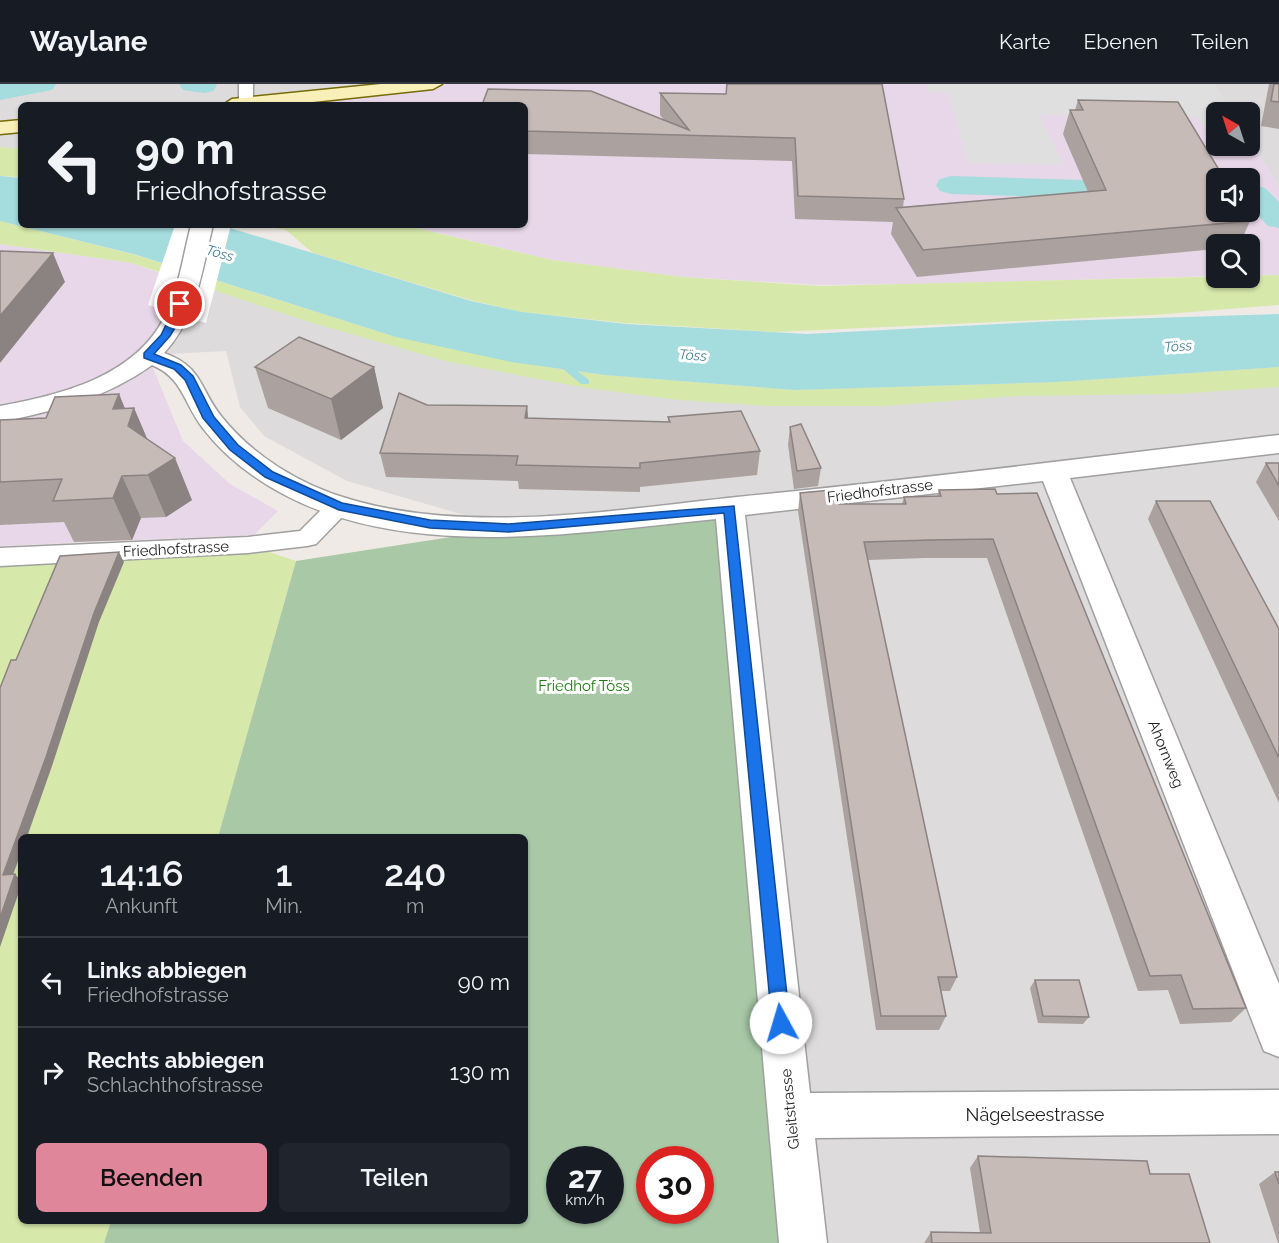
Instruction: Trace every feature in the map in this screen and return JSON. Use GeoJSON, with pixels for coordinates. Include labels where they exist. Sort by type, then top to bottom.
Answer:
{"type":"FeatureCollection","features":[{"type":"Feature","properties":{"kind":"main road"},"geometry":{"type":"LineString","coordinates":[[258,102],[433,84]]}},
{"type":"Feature","properties":{"kind":"main road"},"geometry":{"type":"LineString","coordinates":[[0,128],[18,126]]}},
{"type":"Feature","properties":{"kind":"street"},"geometry":{"type":"LineString","coordinates":[[0,414],[39,407],[115,380],[148,355],[165,336],[176,318],[201,228]]}},
{"type":"Feature","properties":{"kind":"street","name":"Friedhofstrasse"},"geometry":{"type":"LineString","coordinates":[[148,355],[177,367],[190,379],[209,418],[234,447],[269,474],[339,506],[430,524],[509,528],[730,508],[1279,444]]}},
{"type":"Feature","properties":{"kind":"street","name":"Ahornweg"},"geometry":{"type":"LineString","coordinates":[[1053,471],[1279,1036]]}},
{"type":"Feature","properties":{"kind":"street","name":"Gleitstrasse"},"geometry":{"type":"LineString","coordinates":[[730,508],[803,1243]]}},
{"type":"Feature","properties":{"kind":"street","name":"Nägelseestrasse"},"geometry":{"type":"LineString","coordinates":[[791,1116],[1279,1112]]}},
{"type":"Feature","properties":{"kind":"lane"},"geometry":{"type":"LineString","coordinates":[[240,102],[246,84]]}},
{"type":"Feature","properties":{"kind":"lane","name":"Friedhofstrasse"},"geometry":{"type":"LineString","coordinates":[[0,557],[248,545],[307,538],[339,506]]}},
{"type":"Feature","properties":{"kind":"shaded area"},"geometry":{"type":"Polygon","coordinates":[[[0,84],[442,84],[261,102],[18,102],[18,149],[0,147],[0,84]]]}},
{"type":"Feature","properties":{"kind":"shaded area"},"geometry":{"type":"Polygon","coordinates":[[[442,84],[1214,84],[1225,102],[1206,102],[1206,156],[1259,156],[1279,187],[1279,275],[1260,276],[1260,234],[1206,234],[1206,276],[820,285],[683,277],[552,260],[417,228],[528,228],[528,102],[261,102],[442,84]]]}},
{"type":"Feature","properties":{"kind":"shaded area"},"geometry":{"type":"Polygon","coordinates":[[[927,84],[1214,84],[1225,102],[1206,102],[1206,128],[1199,118],[1040,115],[1063,165],[968,163],[948,93],[929,92],[927,84]]]}},
{"type":"Feature","properties":{"kind":"shaded area"},"geometry":{"type":"Polygon","coordinates":[[[1214,84],[1279,84],[1279,187],[1259,156],[1260,102],[1225,102],[1214,84]]]}},
{"type":"Feature","properties":{"kind":"shaded area"},"geometry":{"type":"Polygon","coordinates":[[[0,244],[132,263],[187,283],[148,356],[183,441],[230,484],[278,511],[254,535],[0,546],[0,244]]]}},
{"type":"Feature","properties":{"kind":"shaded area"},"geometry":{"type":"Polygon","coordinates":[[[198,275],[396,337],[511,362],[605,375],[795,390],[1057,382],[1279,367],[1279,1243],[803,1243],[509,528],[347,481],[264,436],[240,407],[226,351],[148,355],[198,275]]]}},
{"type":"Feature","properties":{"kind":"green space"},"geometry":{"type":"Polygon","coordinates":[[[0,147],[18,149],[18,177],[0,176],[0,147]]]}},
{"type":"Feature","properties":{"kind":"green space"},"geometry":{"type":"Polygon","coordinates":[[[0,221],[18,226],[18,228],[28,228],[136,255],[396,337],[558,369],[605,375],[795,390],[1057,382],[1279,367],[1279,387],[1176,394],[1015,396],[885,406],[766,406],[679,400],[586,388],[449,362],[309,322],[132,263],[0,244],[0,221]]]}},
{"type":"Feature","properties":{"kind":"green space"},"geometry":{"type":"Polygon","coordinates":[[[275,228],[416,228],[552,260],[683,277],[821,286],[1206,277],[1206,288],[1260,288],[1260,275],[1279,275],[1279,305],[1154,315],[775,332],[625,323],[521,312],[470,300],[313,253],[286,230],[275,228]]]}},
{"type":"Feature","properties":{"kind":"green space","name":"Friedhof Töss"},"geometry":{"type":"Polygon","coordinates":[[[730,508],[803,1243],[104,1243],[110,1224],[528,1224],[528,834],[219,834],[296,561],[509,528],[730,508]]]}},
{"type":"Feature","properties":{"kind":"green space"},"geometry":{"type":"Polygon","coordinates":[[[248,545],[296,561],[219,834],[18,834],[18,1224],[110,1224],[104,1243],[0,1243],[0,557],[248,545]]]}},
{"type":"Feature","properties":{"kind":"water"},"geometry":{"type":"Polygon","coordinates":[[[0,176],[18,178],[18,225],[0,221],[0,176]]]}},
{"type":"Feature","properties":{"kind":"water","name":"Töss"},"geometry":{"type":"Polygon","coordinates":[[[28,228],[230,228],[471,301],[522,312],[626,324],[807,334],[1056,321],[1279,314],[1279,367],[1057,382],[795,390],[605,375],[511,362],[396,337],[137,255],[28,228]]]}},
{"type":"Feature","properties":{"kind":"pier"},"geometry":{"type":"Polygon","coordinates":[[[174,228],[230,228],[206,323],[148,305],[174,228]]]}},
{"type":"Feature","properties":{"kind":"building"},"geometry":{"type":"Polygon","coordinates":[[[727,84],[882,84],[904,199],[798,196],[795,138],[528,131],[528,102],[483,102],[488,89],[591,91],[689,130],[660,93],[726,94],[727,84]]]}},
{"type":"Feature","properties":{"kind":"building"},"geometry":{"type":"Polygon","coordinates":[[[1274,84],[1279,84],[1279,102],[1271,101],[1274,84]]]}},
{"type":"Feature","properties":{"kind":"building"},"geometry":{"type":"Polygon","coordinates":[[[1078,100],[1178,102],[1206,148],[1206,156],[1211,156],[1218,168],[1206,168],[1206,222],[1239,222],[923,250],[896,208],[1106,190],[1070,110],[1083,110],[1078,100]]]}},
{"type":"Feature","properties":{"kind":"building"},"geometry":{"type":"Polygon","coordinates":[[[0,251],[53,253],[0,316],[0,251]]]}},
{"type":"Feature","properties":{"kind":"building"},"geometry":{"type":"Polygon","coordinates":[[[299,337],[374,367],[331,399],[255,367],[299,337]]]}},
{"type":"Feature","properties":{"kind":"building"},"geometry":{"type":"Polygon","coordinates":[[[399,393],[427,405],[527,406],[525,418],[670,422],[668,417],[741,411],[760,451],[640,463],[640,468],[516,465],[518,456],[380,453],[399,393]]]}},
{"type":"Feature","properties":{"kind":"building"},"geometry":{"type":"Polygon","coordinates":[[[119,394],[113,409],[134,408],[128,426],[175,458],[148,475],[122,476],[113,498],[53,501],[62,479],[0,482],[0,420],[46,418],[55,397],[119,394]]]}},
{"type":"Feature","properties":{"kind":"building"},"geometry":{"type":"Polygon","coordinates":[[[801,424],[821,468],[797,471],[790,427],[801,424]]]}},
{"type":"Feature","properties":{"kind":"building"},"geometry":{"type":"Polygon","coordinates":[[[1266,463],[1279,463],[1279,486],[1266,463]]]}},
{"type":"Feature","properties":{"kind":"building"},"geometry":{"type":"Polygon","coordinates":[[[995,489],[997,494],[1037,493],[1246,1008],[1193,1009],[1181,975],[1150,976],[993,539],[930,540],[864,542],[957,977],[938,977],[946,1016],[881,1016],[800,493],[831,490],[838,504],[906,504],[904,497],[941,496],[939,490],[995,489]]]}},
{"type":"Feature","properties":{"kind":"building"},"geometry":{"type":"Polygon","coordinates":[[[1156,501],[1210,501],[1279,629],[1279,758],[1156,501]]]}},
{"type":"Feature","properties":{"kind":"building"},"geometry":{"type":"Polygon","coordinates":[[[119,552],[94,613],[46,757],[3,875],[15,874],[0,918],[0,688],[11,660],[16,660],[60,556],[119,552]]]}},
{"type":"Feature","properties":{"kind":"building"},"geometry":{"type":"Polygon","coordinates":[[[1035,980],[1079,980],[1089,1017],[1043,1016],[1035,980]]]}},
{"type":"Feature","properties":{"kind":"building"},"geometry":{"type":"Polygon","coordinates":[[[978,1156],[1147,1161],[1150,1174],[1189,1174],[1210,1243],[932,1243],[931,1232],[991,1233],[978,1156]]]}},
{"type":"Feature","properties":{"kind":"building"},"geometry":{"type":"Polygon","coordinates":[[[1275,1172],[1279,1172],[1279,1184],[1275,1172]]]}},
{"type":"Feature","properties":{"kind":"waterway"},"geometry":{"type":"LineString","coordinates":[[0,92],[43,84]]}},
{"type":"Feature","properties":{"kind":"waterway"},"geometry":{"type":"LineString","coordinates":[[192,84],[204,85]]}},
{"type":"Feature","properties":{"kind":"waterway"},"geometry":{"type":"LineString","coordinates":[[951,185],[1206,193]]}},
{"type":"Feature","properties":{"kind":"waterway"},"geometry":{"type":"LineString","coordinates":[[1260,200],[1279,219]]}},
{"type":"Feature","properties":{"kind":"waterway"},"geometry":{"type":"LineString","coordinates":[[559,360],[585,382]]}},
{"type":"Feature","properties":{"kind":"route"},"geometry":{"type":"LineString","coordinates":[[180,304],[176,318],[165,336],[148,355],[177,367],[190,379],[209,418],[234,447],[269,474],[339,506],[370,514],[430,524],[509,528],[730,508],[781,1023]]}}]}
